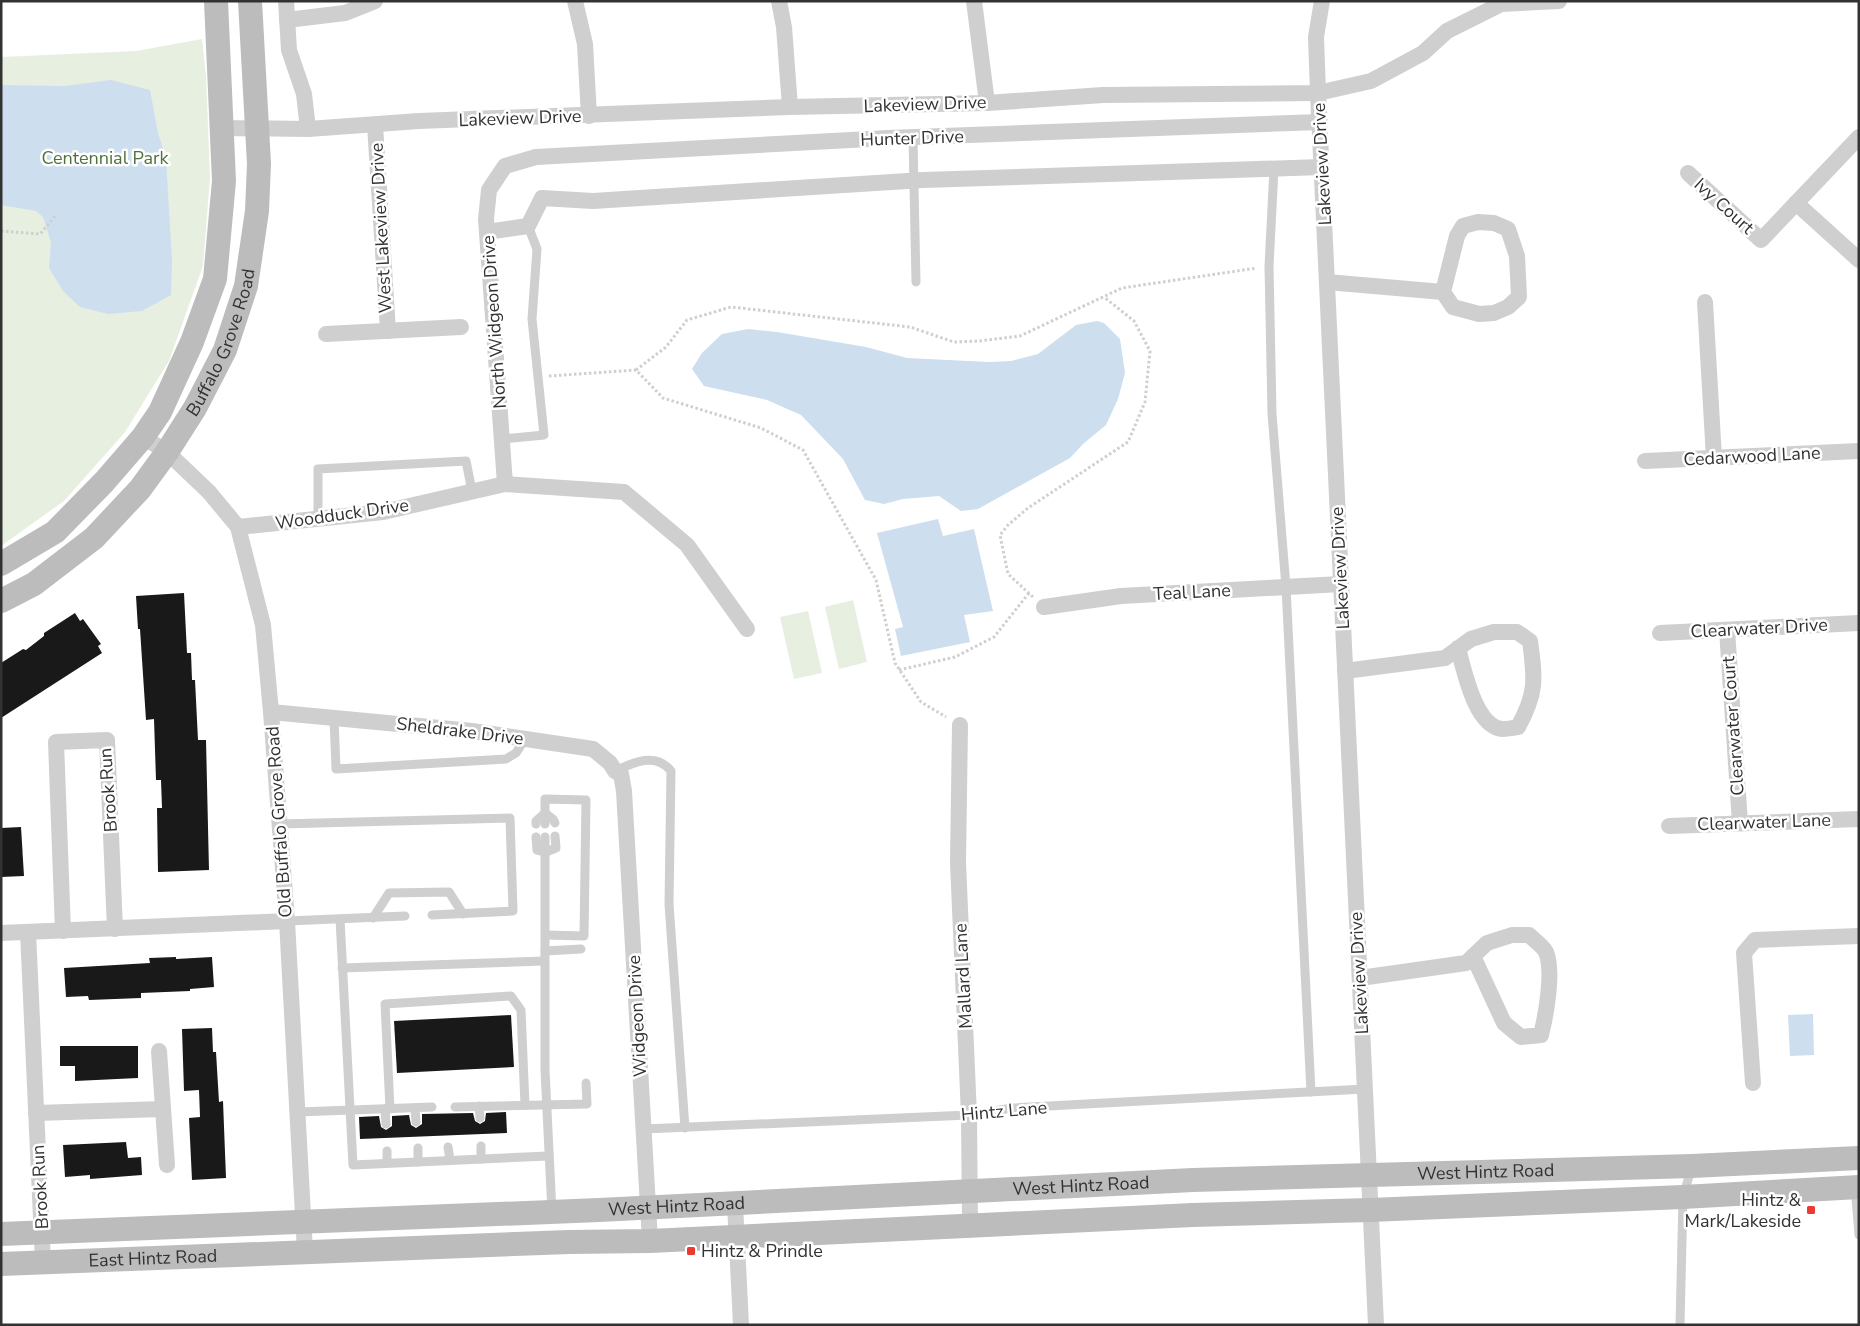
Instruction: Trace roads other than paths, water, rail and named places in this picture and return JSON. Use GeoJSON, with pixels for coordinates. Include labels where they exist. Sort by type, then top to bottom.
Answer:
{"type":"FeatureCollection","features":[{"type":"Feature","properties":{"kind":"main road","name":"Buffalo Grove Road"},"geometry":{"type":"LineString","coordinates":[[1,564],[55,532],[104,482],[143,437],[160,412],[192,342],[214,280],[224,180],[216,1]]}},
{"type":"Feature","properties":{"kind":"main road","name":"Buffalo Grove Road"},"geometry":{"type":"LineString","coordinates":[[1,601],[34,584],[94,538],[140,489],[167,452],[195,408],[225,350],[246,286],[257,211],[258,128],[250,1]]}},
{"type":"Feature","properties":{"kind":"main road","name":"West Hintz Road"},"geometry":{"type":"LineString","coordinates":[[304,1223],[735,1204],[1193,1180],[1369,1177],[1692,1166],[1859,1158]]}},
{"type":"Feature","properties":{"kind":"main road","name":"West Hintz Road"},"geometry":{"type":"LineString","coordinates":[[305,1252],[560,1242],[650,1241],[1193,1215],[1370,1210],[1683,1197],[1857,1187]]}},
{"type":"Feature","properties":{"kind":"main road","name":"East Hintz Road"},"geometry":{"type":"LineString","coordinates":[[1,1234],[304,1223]]}},
{"type":"Feature","properties":{"kind":"main road","name":"East Hintz Road"},"geometry":{"type":"LineString","coordinates":[[1,1264],[305,1252]]}},
{"type":"Feature","properties":{"kind":"street"},"geometry":{"type":"LineString","coordinates":[[286,1],[289,50],[304,94],[308,129]]}},
{"type":"Feature","properties":{"kind":"street"},"geometry":{"type":"LineString","coordinates":[[287,20],[345,13],[375,1]]}},
{"type":"Feature","properties":{"kind":"street"},"geometry":{"type":"LineString","coordinates":[[575,1],[585,44],[589,116]]}},
{"type":"Feature","properties":{"kind":"street"},"geometry":{"type":"LineString","coordinates":[[779,1],[784,27],[790,107]]}},
{"type":"Feature","properties":{"kind":"street"},"geometry":{"type":"LineString","coordinates":[[974,1],[987,102]]}},
{"type":"Feature","properties":{"kind":"street"},"geometry":{"type":"LineString","coordinates":[[1322,1],[1316,37],[1318,93],[1371,81],[1424,53],[1447,31],[1501,4],[1559,1]]}},
{"type":"Feature","properties":{"kind":"street","name":"Lakeview Drive"},"geometry":{"type":"LineString","coordinates":[[222,128],[308,129],[419,122],[790,107],[987,102],[1103,95],[1318,93],[1376,1325]]}},
{"type":"Feature","properties":{"kind":"street","name":"Hunter Drive"},"geometry":{"type":"LineString","coordinates":[[506,166],[536,157],[913,138],[1320,122]]}},
{"type":"Feature","properties":{"kind":"street","name":"West Lakeview Drive"},"geometry":{"type":"LineString","coordinates":[[375,125],[388,332]]}},
{"type":"Feature","properties":{"kind":"street"},"geometry":{"type":"LineString","coordinates":[[1859,137],[1796,203],[1859,260]]}},
{"type":"Feature","properties":{"kind":"street","name":"North Widgeon Drive"},"geometry":{"type":"LineString","coordinates":[[505,484],[486,218],[489,190],[506,166]]}},
{"type":"Feature","properties":{"kind":"street"},"geometry":{"type":"LineString","coordinates":[[487,232],[528,226],[542,198],[593,201],[914,180],[1322,167]]}},
{"type":"Feature","properties":{"kind":"street","name":"Ivy Court"},"geometry":{"type":"LineString","coordinates":[[1688,173],[1761,240],[1796,203]]}},
{"type":"Feature","properties":{"kind":"street"},"geometry":{"type":"LineString","coordinates":[[1478,222],[1494,223],[1508,229],[1517,256],[1519,297],[1508,307],[1494,313],[1480,314],[1453,307],[1443,292],[1457,236],[1463,226],[1478,222]]}},
{"type":"Feature","properties":{"kind":"street"},"geometry":{"type":"LineString","coordinates":[[1327,282],[1443,292]]}},
{"type":"Feature","properties":{"kind":"street"},"geometry":{"type":"LineString","coordinates":[[1706,302],[1714,458]]}},
{"type":"Feature","properties":{"kind":"street","name":"West Lakeview Drive"},"geometry":{"type":"LineString","coordinates":[[326,334],[461,327]]}},
{"type":"Feature","properties":{"kind":"street","name":"Old Buffalo Grove Road"},"geometry":{"type":"LineString","coordinates":[[143,437],[167,452],[209,492],[238,527],[263,625],[287,921],[305,1252]]}},
{"type":"Feature","properties":{"kind":"street","name":"Cedarwood Lane"},"geometry":{"type":"LineString","coordinates":[[1645,461],[1859,451]]}},
{"type":"Feature","properties":{"kind":"street","name":"Woodduck Drive"},"geometry":{"type":"LineString","coordinates":[[238,527],[383,512],[505,484],[624,492],[687,545],[747,629]]}},
{"type":"Feature","properties":{"kind":"street","name":"Teal Lane"},"geometry":{"type":"LineString","coordinates":[[1044,607],[1120,596],[1341,584]]}},
{"type":"Feature","properties":{"kind":"street","name":"Clearwater Drive"},"geometry":{"type":"LineString","coordinates":[[1660,633],[1859,623]]}},
{"type":"Feature","properties":{"kind":"street","name":"Clearwater Court"},"geometry":{"type":"LineString","coordinates":[[1727,630],[1740,823]]}},
{"type":"Feature","properties":{"kind":"street"},"geometry":{"type":"LineString","coordinates":[[1345,671],[1445,658],[1458,648],[1471,639],[1494,632],[1517,632],[1530,641],[1534,678],[1529,707],[1518,727],[1501,729],[1486,720],[1475,703],[1458,648]]}},
{"type":"Feature","properties":{"kind":"street","name":"Sheldrake Drive"},"geometry":{"type":"LineString","coordinates":[[271,712],[472,731],[593,749],[610,763],[615,771],[621,774],[624,791]]}},
{"type":"Feature","properties":{"kind":"street","name":"Mallard Lane"},"geometry":{"type":"LineString","coordinates":[[960,725],[958,863],[969,1115],[970,1227]]}},
{"type":"Feature","properties":{"kind":"street","name":"Brook Run"},"geometry":{"type":"LineString","coordinates":[[63,931],[56,742],[107,740],[115,929]]}},
{"type":"Feature","properties":{"kind":"street","name":"Widgeon Drive"},"geometry":{"type":"LineString","coordinates":[[624,791],[650,1241]]}},
{"type":"Feature","properties":{"kind":"street","name":"Clearwater Lane"},"geometry":{"type":"LineString","coordinates":[[1668,826],[1859,819]]}},
{"type":"Feature","properties":{"kind":"street"},"geometry":{"type":"LineString","coordinates":[[1,933],[287,921]]}},
{"type":"Feature","properties":{"kind":"street","name":"Brook Run"},"geometry":{"type":"LineString","coordinates":[[28,932],[43,1262]]}},
{"type":"Feature","properties":{"kind":"street"},"geometry":{"type":"LineString","coordinates":[[1360,978],[1466,963],[1473,956],[1487,943],[1512,935],[1529,935],[1545,952],[1549,974],[1546,1016],[1541,1035],[1521,1037],[1504,1023],[1473,956]]}},
{"type":"Feature","properties":{"kind":"street"},"geometry":{"type":"LineString","coordinates":[[1753,1083],[1744,953],[1755,940],[1859,936]]}},
{"type":"Feature","properties":{"kind":"street"},"geometry":{"type":"LineString","coordinates":[[159,1050],[167,1165]]}},
{"type":"Feature","properties":{"kind":"street"},"geometry":{"type":"LineString","coordinates":[[36,1113],[163,1109]]}},
{"type":"Feature","properties":{"kind":"street"},"geometry":{"type":"LineString","coordinates":[[735,1204],[741,1325]]}},
{"type":"Feature","properties":{"kind":"lane"},"geometry":{"type":"LineString","coordinates":[[913,138],[916,282]]}},
{"type":"Feature","properties":{"kind":"lane"},"geometry":{"type":"LineString","coordinates":[[1274,170],[1269,266],[1272,414],[1286,587],[1310,1092]]}},
{"type":"Feature","properties":{"kind":"lane"},"geometry":{"type":"LineString","coordinates":[[502,439],[544,435],[532,319],[538,249],[528,226]]}},
{"type":"Feature","properties":{"kind":"lane"},"geometry":{"type":"LineString","coordinates":[[318,518],[318,469],[466,461],[472,491]]}},
{"type":"Feature","properties":{"kind":"lane"},"geometry":{"type":"LineString","coordinates":[[334,718],[336,769],[506,759],[516,753],[526,739]]}},
{"type":"Feature","properties":{"kind":"lane"},"geometry":{"type":"LineString","coordinates":[[615,771],[634,762],[653,760],[665,764],[671,771],[669,904],[685,1128]]}},
{"type":"Feature","properties":{"kind":"lane"},"geometry":{"type":"LineString","coordinates":[[540,824],[536,821],[545,813],[545,799],[586,800],[584,936],[581,951],[545,951]]}},
{"type":"Feature","properties":{"kind":"lane"},"geometry":{"type":"LineString","coordinates":[[545,813],[555,823]]}},
{"type":"Feature","properties":{"kind":"lane"},"geometry":{"type":"LineString","coordinates":[[280,824],[510,818],[513,911],[432,915]]}},
{"type":"Feature","properties":{"kind":"lane"},"geometry":{"type":"LineString","coordinates":[[541,837],[537,850],[546,852],[556,848],[555,836]]}},
{"type":"Feature","properties":{"kind":"lane"},"geometry":{"type":"LineString","coordinates":[[546,852],[546,935],[544,961],[546,1105],[552,1212]]}},
{"type":"Feature","properties":{"kind":"lane"},"geometry":{"type":"LineString","coordinates":[[373,918],[389,893],[449,892],[463,914]]}},
{"type":"Feature","properties":{"kind":"lane"},"geometry":{"type":"LineString","coordinates":[[287,921],[405,916]]}},
{"type":"Feature","properties":{"kind":"lane"},"geometry":{"type":"LineString","coordinates":[[340,919],[352,1165],[548,1156]]}},
{"type":"Feature","properties":{"kind":"lane"},"geometry":{"type":"LineString","coordinates":[[546,935],[584,936]]}},
{"type":"Feature","properties":{"kind":"lane"},"geometry":{"type":"LineString","coordinates":[[342,968],[544,961]]}},
{"type":"Feature","properties":{"kind":"lane"},"geometry":{"type":"LineString","coordinates":[[386,1124],[385,1004],[511,996],[521,1010],[525,1105]]}},
{"type":"Feature","properties":{"kind":"lane"},"geometry":{"type":"LineString","coordinates":[[455,1107],[587,1104],[586,1083]]}},
{"type":"Feature","properties":{"kind":"lane","name":"Hintz Lane"},"geometry":{"type":"LineString","coordinates":[[644,1129],[969,1115],[1012,1108],[1365,1089]]}},
{"type":"Feature","properties":{"kind":"lane"},"geometry":{"type":"LineString","coordinates":[[479,1106],[480,1118]]}},
{"type":"Feature","properties":{"kind":"lane"},"geometry":{"type":"LineString","coordinates":[[415,1108],[416,1122]]}},
{"type":"Feature","properties":{"kind":"lane"},"geometry":{"type":"LineString","coordinates":[[298,1112],[432,1108]]}},
{"type":"Feature","properties":{"kind":"lane"},"geometry":{"type":"LineString","coordinates":[[481,1146],[482,1159]]}},
{"type":"Feature","properties":{"kind":"lane"},"geometry":{"type":"LineString","coordinates":[[448,1147],[450,1160]]}},
{"type":"Feature","properties":{"kind":"lane"},"geometry":{"type":"LineString","coordinates":[[418,1148],[418,1162]]}},
{"type":"Feature","properties":{"kind":"lane"},"geometry":{"type":"LineString","coordinates":[[387,1151],[387,1163]]}},
{"type":"Feature","properties":{"kind":"lane"},"geometry":{"type":"LineString","coordinates":[[1680,1325],[1683,1197],[1692,1166]]}},
{"type":"Feature","properties":{"kind":"lane"},"geometry":{"type":"LineString","coordinates":[[1857,1187],[1859,1234]]}},
{"type":"Feature","properties":{"kind":"water"},"geometry":{"type":"Polygon","coordinates":[[[111,80],[150,90],[158,133],[166,158],[172,260],[171,295],[142,311],[108,314],[80,307],[63,291],[49,268],[51,242],[43,217],[36,211],[1,205],[1,85],[64,86],[111,80]]]}},
{"type":"Feature","properties":{"kind":"water"},"geometry":{"type":"Polygon","coordinates":[[[1097,321],[1104,323],[1120,339],[1125,373],[1118,399],[1106,425],[1083,444],[1070,458],[978,509],[961,511],[939,496],[903,499],[884,504],[865,500],[843,459],[801,415],[767,400],[704,386],[692,369],[702,353],[722,334],[748,329],[866,347],[907,358],[989,362],[1011,361],[1038,354],[1076,325],[1097,321]]]}},
{"type":"Feature","properties":{"kind":"water"},"geometry":{"type":"Polygon","coordinates":[[[938,519],[943,536],[974,529],[993,611],[964,615],[970,642],[901,656],[895,629],[903,627],[877,533],[938,519]]]}},
{"type":"Feature","properties":{"kind":"water"},"geometry":{"type":"Polygon","coordinates":[[[1813,1014],[1814,1055],[1790,1056],[1788,1015],[1813,1014]]]}},
{"type":"Feature","properties":{"kind":"place","name":"Hintz & Mark/Lakeside"},"geometry":{"type":"Point","coordinates":[1811,1210]}},
{"type":"Feature","properties":{"kind":"place","name":"Hintz & Prindle"},"geometry":{"type":"Point","coordinates":[691,1251]}},
{"type":"Feature","properties":{"kind":"park label","name":"Centennial Park"},"geometry":{"type":"Point","coordinates":[105,158]}}]}
